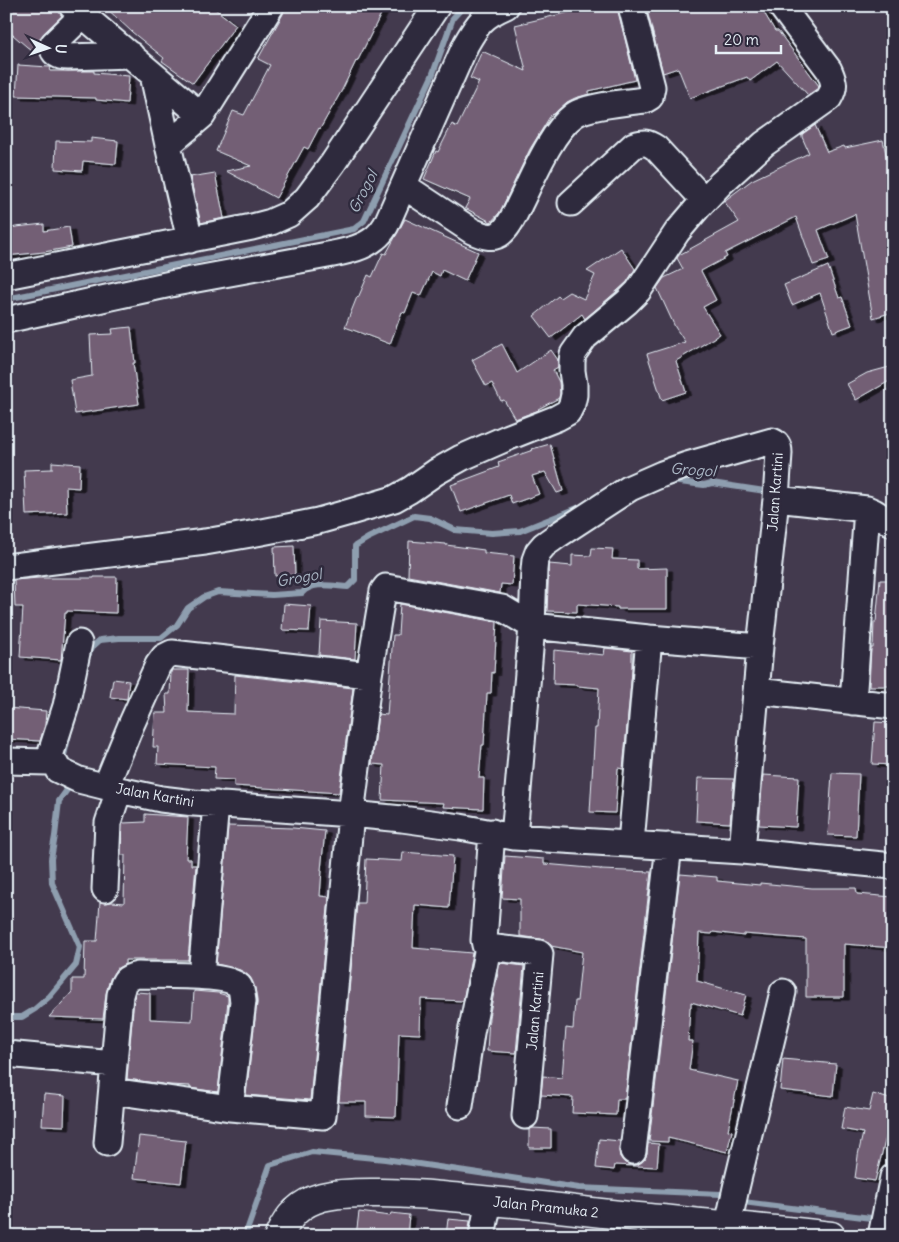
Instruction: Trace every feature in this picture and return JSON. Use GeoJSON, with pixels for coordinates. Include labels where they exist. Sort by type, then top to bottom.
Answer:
{"type":"FeatureCollection","features":[{"type":"Feature","properties":{"kind":"main road","name":"Jalan Pramuka 2"},"geometry":{"type":"LineString","coordinates":[[278,1236],[294,1211],[308,1202],[321,1197],[341,1194],[399,1192],[448,1196],[485,1219],[660,1219],[732,1207],[799,1234],[831,1236]]}},
{"type":"Feature","properties":{"kind":"street"},"geometry":{"type":"LineString","coordinates":[[6,276],[252,227],[271,222],[289,214],[307,198],[333,163],[437,6]]}},
{"type":"Feature","properties":{"kind":"street"},"geometry":{"type":"LineString","coordinates":[[6,320],[175,283],[351,250],[363,246],[375,238],[386,226],[466,44],[474,30],[485,17],[506,6]]}},
{"type":"Feature","properties":{"kind":"street"},"geometry":{"type":"LineString","coordinates":[[404,186],[472,231],[484,236],[493,236],[502,232],[514,216],[556,135],[575,115],[594,108],[645,100],[650,96],[652,87],[631,6]]}},
{"type":"Feature","properties":{"kind":"street"},"geometry":{"type":"LineString","coordinates":[[6,567],[205,542],[262,532],[350,512],[394,499],[461,458],[568,412],[572,404],[574,390],[573,354],[585,336],[638,291],[677,232],[721,183],[764,144],[816,108],[834,90],[829,70],[780,6]]}},
{"type":"Feature","properties":{"kind":"street"},"geometry":{"type":"LineString","coordinates":[[131,55],[62,57],[56,54],[52,48],[78,11],[131,55],[202,116]]}},
{"type":"Feature","properties":{"kind":"street"},"geometry":{"type":"LineString","coordinates":[[168,145],[202,116],[259,11]]}},
{"type":"Feature","properties":{"kind":"street"},"geometry":{"type":"LineString","coordinates":[[153,75],[190,240]]}},
{"type":"Feature","properties":{"kind":"street"},"geometry":{"type":"LineString","coordinates":[[571,203],[634,145],[641,143],[648,143],[656,148],[704,200]]}},
{"type":"Feature","properties":{"kind":"street","name":"Jalan Kartini"},"geometry":{"type":"LineString","coordinates":[[525,1116],[540,954],[488,947],[485,945],[484,940],[503,834],[532,626],[535,560],[538,552],[544,545],[630,488],[688,464],[772,441],[779,448],[776,494],[742,851]]}},
{"type":"Feature","properties":{"kind":"street"},"geometry":{"type":"LineString","coordinates":[[776,494],[867,509],[893,524]]}},
{"type":"Feature","properties":{"kind":"street"},"geometry":{"type":"LineString","coordinates":[[853,702],[867,509]]}},
{"type":"Feature","properties":{"kind":"street"},"geometry":{"type":"LineString","coordinates":[[112,1091],[230,1108],[323,1116],[351,814],[382,591],[386,587],[502,608],[532,626],[760,647]]}},
{"type":"Feature","properties":{"kind":"street"},"geometry":{"type":"LineString","coordinates":[[631,843],[649,638]]}},
{"type":"Feature","properties":{"kind":"street"},"geometry":{"type":"LineString","coordinates":[[60,769],[66,706],[79,643]]}},
{"type":"Feature","properties":{"kind":"street","name":"Jalan Kartini"},"geometry":{"type":"LineString","coordinates":[[370,675],[172,653],[164,657],[158,665],[131,726],[113,788],[161,799],[194,803],[351,814],[431,822],[503,834],[742,851],[893,866]]}},
{"type":"Feature","properties":{"kind":"street"},"geometry":{"type":"LineString","coordinates":[[756,691],[893,706]]}},
{"type":"Feature","properties":{"kind":"street"},"geometry":{"type":"LineString","coordinates":[[6,760],[60,769],[113,788],[108,824],[105,889]]}},
{"type":"Feature","properties":{"kind":"street"},"geometry":{"type":"LineString","coordinates":[[201,976],[216,804]]}},
{"type":"Feature","properties":{"kind":"street"},"geometry":{"type":"LineString","coordinates":[[633,1151],[668,846]]}},
{"type":"Feature","properties":{"kind":"street"},"geometry":{"type":"LineString","coordinates":[[460,1106],[488,947]]}},
{"type":"Feature","properties":{"kind":"street"},"geometry":{"type":"LineString","coordinates":[[107,1143],[120,995],[124,983],[129,977],[138,975],[201,976],[231,980],[239,985],[243,1001],[230,1108]]}},
{"type":"Feature","properties":{"kind":"street"},"geometry":{"type":"LineString","coordinates":[[732,1207],[783,992]]}},
{"type":"Feature","properties":{"kind":"street"},"geometry":{"type":"LineString","coordinates":[[6,1054],[114,1064]]}},
{"type":"Feature","properties":{"kind":"street"},"geometry":{"type":"LineString","coordinates":[[884,1222],[893,1177]]}},
{"type":"Feature","properties":{"kind":"building"},"geometry":{"type":"Polygon","coordinates":[[[6,6],[57,6],[62,16],[43,34],[33,52],[6,29],[6,6]]]}},
{"type":"Feature","properties":{"kind":"building"},"geometry":{"type":"Polygon","coordinates":[[[104,6],[211,6],[236,25],[193,83],[162,61],[164,58],[104,6]]]}},
{"type":"Feature","properties":{"kind":"building"},"geometry":{"type":"Polygon","coordinates":[[[286,6],[385,6],[320,129],[308,149],[304,147],[276,198],[226,171],[251,166],[216,151],[233,111],[244,115],[270,65],[258,59],[286,6]]]}},
{"type":"Feature","properties":{"kind":"building"},"geometry":{"type":"Polygon","coordinates":[[[569,6],[617,6],[635,80],[589,91],[589,94],[567,102],[551,115],[530,149],[500,212],[491,222],[465,208],[470,199],[424,179],[436,151],[438,152],[452,124],[457,127],[479,82],[470,78],[482,51],[526,71],[515,25],[570,12],[569,6]]]}},
{"type":"Feature","properties":{"kind":"building"},"geometry":{"type":"Polygon","coordinates":[[[646,6],[760,6],[775,31],[778,31],[819,86],[808,95],[777,61],[750,81],[747,77],[690,98],[678,68],[663,73],[646,6]]]}},
{"type":"Feature","properties":{"kind":"building"},"geometry":{"type":"Polygon","coordinates":[[[18,65],[51,67],[50,71],[94,71],[94,73],[129,76],[127,103],[96,100],[96,98],[16,96],[18,65]]]}},
{"type":"Feature","properties":{"kind":"building"},"geometry":{"type":"Polygon","coordinates":[[[815,125],[827,152],[844,146],[845,148],[883,140],[893,186],[893,312],[873,318],[855,214],[818,230],[829,260],[813,265],[796,217],[725,253],[727,257],[701,271],[716,300],[703,307],[720,334],[676,361],[686,392],[662,400],[647,354],[685,342],[675,327],[657,288],[664,278],[683,269],[677,258],[679,255],[739,222],[724,201],[752,180],[809,153],[802,134],[815,125]]]}},
{"type":"Feature","properties":{"kind":"building"},"geometry":{"type":"Polygon","coordinates":[[[91,138],[118,141],[116,164],[83,161],[82,171],[55,169],[56,141],[91,142],[91,138]]]}},
{"type":"Feature","properties":{"kind":"building"},"geometry":{"type":"Polygon","coordinates":[[[215,173],[224,218],[201,223],[190,177],[215,173]]]}},
{"type":"Feature","properties":{"kind":"building"},"geometry":{"type":"Polygon","coordinates":[[[405,219],[478,252],[465,281],[442,270],[440,276],[432,272],[421,296],[413,293],[405,313],[402,312],[390,344],[345,327],[368,275],[372,277],[383,253],[386,254],[405,219]]]}},
{"type":"Feature","properties":{"kind":"building"},"geometry":{"type":"Polygon","coordinates":[[[44,224],[44,231],[69,227],[72,247],[6,256],[6,229],[44,224]]]}},
{"type":"Feature","properties":{"kind":"building"},"geometry":{"type":"Polygon","coordinates":[[[621,248],[635,269],[627,282],[585,319],[582,314],[551,338],[534,316],[558,296],[560,298],[569,292],[584,299],[595,275],[587,271],[621,248]]]}},
{"type":"Feature","properties":{"kind":"building"},"geometry":{"type":"Polygon","coordinates":[[[828,266],[839,298],[842,297],[852,325],[833,332],[820,293],[792,305],[784,285],[828,266]]]}},
{"type":"Feature","properties":{"kind":"building"},"geometry":{"type":"Polygon","coordinates":[[[131,327],[135,363],[133,363],[139,404],[75,414],[70,380],[92,376],[90,335],[113,334],[112,329],[131,327]]]}},
{"type":"Feature","properties":{"kind":"building"},"geometry":{"type":"Polygon","coordinates":[[[502,344],[517,373],[551,350],[558,360],[558,367],[553,370],[559,382],[559,398],[539,410],[515,419],[504,400],[501,401],[492,383],[486,386],[472,360],[502,344]]]}},
{"type":"Feature","properties":{"kind":"building"},"geometry":{"type":"Polygon","coordinates":[[[893,366],[893,379],[856,400],[847,384],[867,373],[893,366]]]}},
{"type":"Feature","properties":{"kind":"building"},"geometry":{"type":"Polygon","coordinates":[[[550,444],[563,491],[557,493],[545,472],[532,476],[539,494],[512,504],[509,495],[461,512],[451,485],[499,467],[498,462],[550,444]]]}},
{"type":"Feature","properties":{"kind":"building"},"geometry":{"type":"Polygon","coordinates":[[[52,462],[80,464],[79,488],[66,487],[67,513],[26,515],[24,470],[52,469],[52,462]]]}},
{"type":"Feature","properties":{"kind":"building"},"geometry":{"type":"Polygon","coordinates":[[[409,541],[446,544],[484,550],[484,553],[514,556],[512,585],[501,584],[500,593],[408,576],[409,541]]]}},
{"type":"Feature","properties":{"kind":"building"},"geometry":{"type":"Polygon","coordinates":[[[294,546],[295,575],[275,576],[274,547],[294,546]]]}},
{"type":"Feature","properties":{"kind":"building"},"geometry":{"type":"Polygon","coordinates":[[[592,548],[613,549],[612,559],[637,560],[637,569],[667,568],[667,609],[618,609],[618,607],[577,604],[577,612],[547,611],[549,564],[572,566],[572,555],[591,556],[592,548]]]}},
{"type":"Feature","properties":{"kind":"building"},"geometry":{"type":"Polygon","coordinates":[[[117,577],[116,613],[67,611],[65,613],[61,660],[20,657],[23,607],[15,607],[14,580],[117,577]]]}},
{"type":"Feature","properties":{"kind":"building"},"geometry":{"type":"Polygon","coordinates":[[[880,580],[893,580],[893,686],[869,686],[871,648],[873,648],[874,622],[876,622],[880,580]]]}},
{"type":"Feature","properties":{"kind":"building"},"geometry":{"type":"Polygon","coordinates":[[[284,604],[311,606],[309,631],[282,630],[284,604]]]}},
{"type":"Feature","properties":{"kind":"building"},"geometry":{"type":"Polygon","coordinates":[[[400,604],[497,622],[494,673],[492,672],[491,693],[487,693],[484,745],[482,745],[479,778],[484,778],[483,809],[443,807],[444,803],[382,800],[384,765],[372,764],[378,714],[387,715],[393,635],[398,635],[400,604]]]}},
{"type":"Feature","properties":{"kind":"building"},"geometry":{"type":"Polygon","coordinates":[[[321,621],[357,623],[355,659],[319,655],[321,621]]]}},
{"type":"Feature","properties":{"kind":"building"},"geometry":{"type":"Polygon","coordinates":[[[605,648],[632,651],[632,671],[623,769],[618,768],[615,813],[590,812],[599,688],[553,684],[554,650],[604,655],[605,648]]]}},
{"type":"Feature","properties":{"kind":"building"},"geometry":{"type":"Polygon","coordinates":[[[172,670],[189,670],[188,712],[234,714],[235,675],[353,688],[339,793],[234,786],[234,780],[214,779],[215,767],[157,764],[158,747],[153,747],[155,713],[167,713],[166,694],[170,694],[172,670]]]}},
{"type":"Feature","properties":{"kind":"building"},"geometry":{"type":"Polygon","coordinates":[[[113,679],[129,681],[127,699],[110,697],[113,679]]]}},
{"type":"Feature","properties":{"kind":"building"},"geometry":{"type":"Polygon","coordinates":[[[6,708],[46,711],[45,725],[40,741],[6,739],[6,708]]]}},
{"type":"Feature","properties":{"kind":"building"},"geometry":{"type":"Polygon","coordinates":[[[875,722],[893,723],[893,765],[872,764],[875,722]]]}},
{"type":"Feature","properties":{"kind":"building"},"geometry":{"type":"Polygon","coordinates":[[[832,773],[859,774],[856,836],[828,835],[832,773]]]}},
{"type":"Feature","properties":{"kind":"building"},"geometry":{"type":"Polygon","coordinates":[[[763,775],[799,777],[796,827],[759,825],[763,775]]]}},
{"type":"Feature","properties":{"kind":"building"},"geometry":{"type":"Polygon","coordinates":[[[698,778],[734,779],[730,823],[696,821],[698,778]]]}},
{"type":"Feature","properties":{"kind":"building"},"geometry":{"type":"Polygon","coordinates":[[[145,814],[188,817],[186,859],[191,859],[191,865],[196,865],[188,960],[125,960],[125,964],[116,969],[110,979],[103,1019],[49,1017],[72,992],[72,979],[84,979],[85,941],[97,941],[100,902],[124,903],[125,855],[121,855],[122,826],[123,823],[145,822],[145,814]]]}},
{"type":"Feature","properties":{"kind":"building"},"geometry":{"type":"Polygon","coordinates":[[[228,826],[325,831],[320,896],[329,897],[310,1100],[246,1095],[257,1003],[255,988],[250,977],[240,970],[216,964],[228,826]]]}},
{"type":"Feature","properties":{"kind":"building"},"geometry":{"type":"Polygon","coordinates":[[[403,852],[453,856],[449,908],[415,905],[413,948],[472,953],[463,1001],[421,999],[420,1034],[399,1033],[396,1117],[366,1116],[366,1102],[339,1102],[357,903],[364,903],[366,859],[402,861],[403,852]]]}},
{"type":"Feature","properties":{"kind":"building"},"geometry":{"type":"Polygon","coordinates":[[[505,856],[544,859],[544,864],[601,870],[651,872],[625,1099],[617,1099],[616,1115],[572,1113],[573,1097],[541,1095],[543,1076],[562,1078],[566,1028],[573,1029],[582,952],[551,946],[549,942],[541,939],[520,936],[520,899],[502,898],[505,856]]]}},
{"type":"Feature","properties":{"kind":"building"},"geometry":{"type":"Polygon","coordinates":[[[680,874],[717,877],[717,881],[760,885],[760,883],[812,888],[856,888],[857,894],[893,897],[893,948],[844,944],[844,997],[806,997],[806,939],[744,934],[744,936],[713,932],[712,934],[699,933],[697,981],[746,995],[740,1016],[691,1002],[690,1007],[688,1041],[693,1041],[689,1070],[738,1081],[728,1130],[732,1131],[727,1152],[668,1138],[668,1142],[649,1141],[680,874]]]}},
{"type":"Feature","properties":{"kind":"building"},"geometry":{"type":"Polygon","coordinates":[[[500,963],[524,966],[516,1053],[487,1051],[489,1017],[500,963]]]}},
{"type":"Feature","properties":{"kind":"building"},"geometry":{"type":"Polygon","coordinates":[[[194,991],[218,993],[228,996],[218,1092],[190,1088],[190,1086],[127,1079],[136,992],[150,993],[150,1019],[192,1021],[194,991]]]}},
{"type":"Feature","properties":{"kind":"building"},"geometry":{"type":"Polygon","coordinates":[[[783,1059],[836,1064],[833,1096],[780,1090],[783,1059]]]}},
{"type":"Feature","properties":{"kind":"building"},"geometry":{"type":"Polygon","coordinates":[[[44,1094],[65,1096],[64,1126],[42,1125],[44,1094]]]}},
{"type":"Feature","properties":{"kind":"building"},"geometry":{"type":"Polygon","coordinates":[[[873,1094],[893,1100],[893,1118],[889,1133],[887,1133],[875,1181],[855,1178],[863,1133],[841,1129],[845,1107],[869,1111],[873,1094]]]}},
{"type":"Feature","properties":{"kind":"building"},"geometry":{"type":"Polygon","coordinates":[[[529,1129],[551,1129],[551,1148],[529,1148],[529,1129]]]}},
{"type":"Feature","properties":{"kind":"building"},"geometry":{"type":"Polygon","coordinates":[[[139,1136],[186,1141],[181,1183],[134,1178],[139,1136]]]}},
{"type":"Feature","properties":{"kind":"building"},"geometry":{"type":"Polygon","coordinates":[[[599,1139],[620,1141],[620,1157],[625,1163],[632,1165],[639,1164],[645,1159],[648,1143],[659,1144],[657,1167],[615,1165],[614,1170],[596,1168],[599,1139]]]}},
{"type":"Feature","properties":{"kind":"building"},"geometry":{"type":"Polygon","coordinates":[[[359,1212],[390,1216],[391,1213],[409,1215],[407,1236],[356,1236],[359,1212]]]}},
{"type":"Feature","properties":{"kind":"building"},"geometry":{"type":"Polygon","coordinates":[[[448,1219],[470,1221],[468,1236],[446,1236],[448,1219]]]}},
{"type":"Feature","properties":{"kind":"waterway","name":"Grogol"},"geometry":{"type":"LineString","coordinates":[[6,299],[354,229],[364,221],[432,76],[453,18],[464,6]]}},
{"type":"Feature","properties":{"kind":"waterway","name":"Grogol"},"geometry":{"type":"LineString","coordinates":[[671,481],[704,485],[712,483],[772,492]]}},
{"type":"Feature","properties":{"kind":"waterway","name":"Grogol"},"geometry":{"type":"LineString","coordinates":[[89,654],[91,648],[100,640],[161,638],[177,625],[188,608],[204,597],[218,592],[272,595],[302,593],[306,589],[317,586],[348,587],[355,580],[355,546],[414,516],[430,518],[455,530],[492,533],[520,531],[580,507]]}},
{"type":"Feature","properties":{"kind":"waterway","name":"Grogol"},"geometry":{"type":"LineString","coordinates":[[62,764],[69,734]]}},
{"type":"Feature","properties":{"kind":"waterway","name":"Grogol"},"geometry":{"type":"LineString","coordinates":[[6,1017],[22,1017],[35,1009],[50,996],[76,965],[80,947],[52,883],[51,859],[59,801],[67,790],[63,780]]}},
{"type":"Feature","properties":{"kind":"waterway"},"geometry":{"type":"LineString","coordinates":[[245,1236],[270,1165],[312,1152],[385,1159],[579,1188],[721,1194],[729,1197]]}},
{"type":"Feature","properties":{"kind":"waterway"},"geometry":{"type":"LineString","coordinates":[[738,1200],[879,1219]]}}]}
